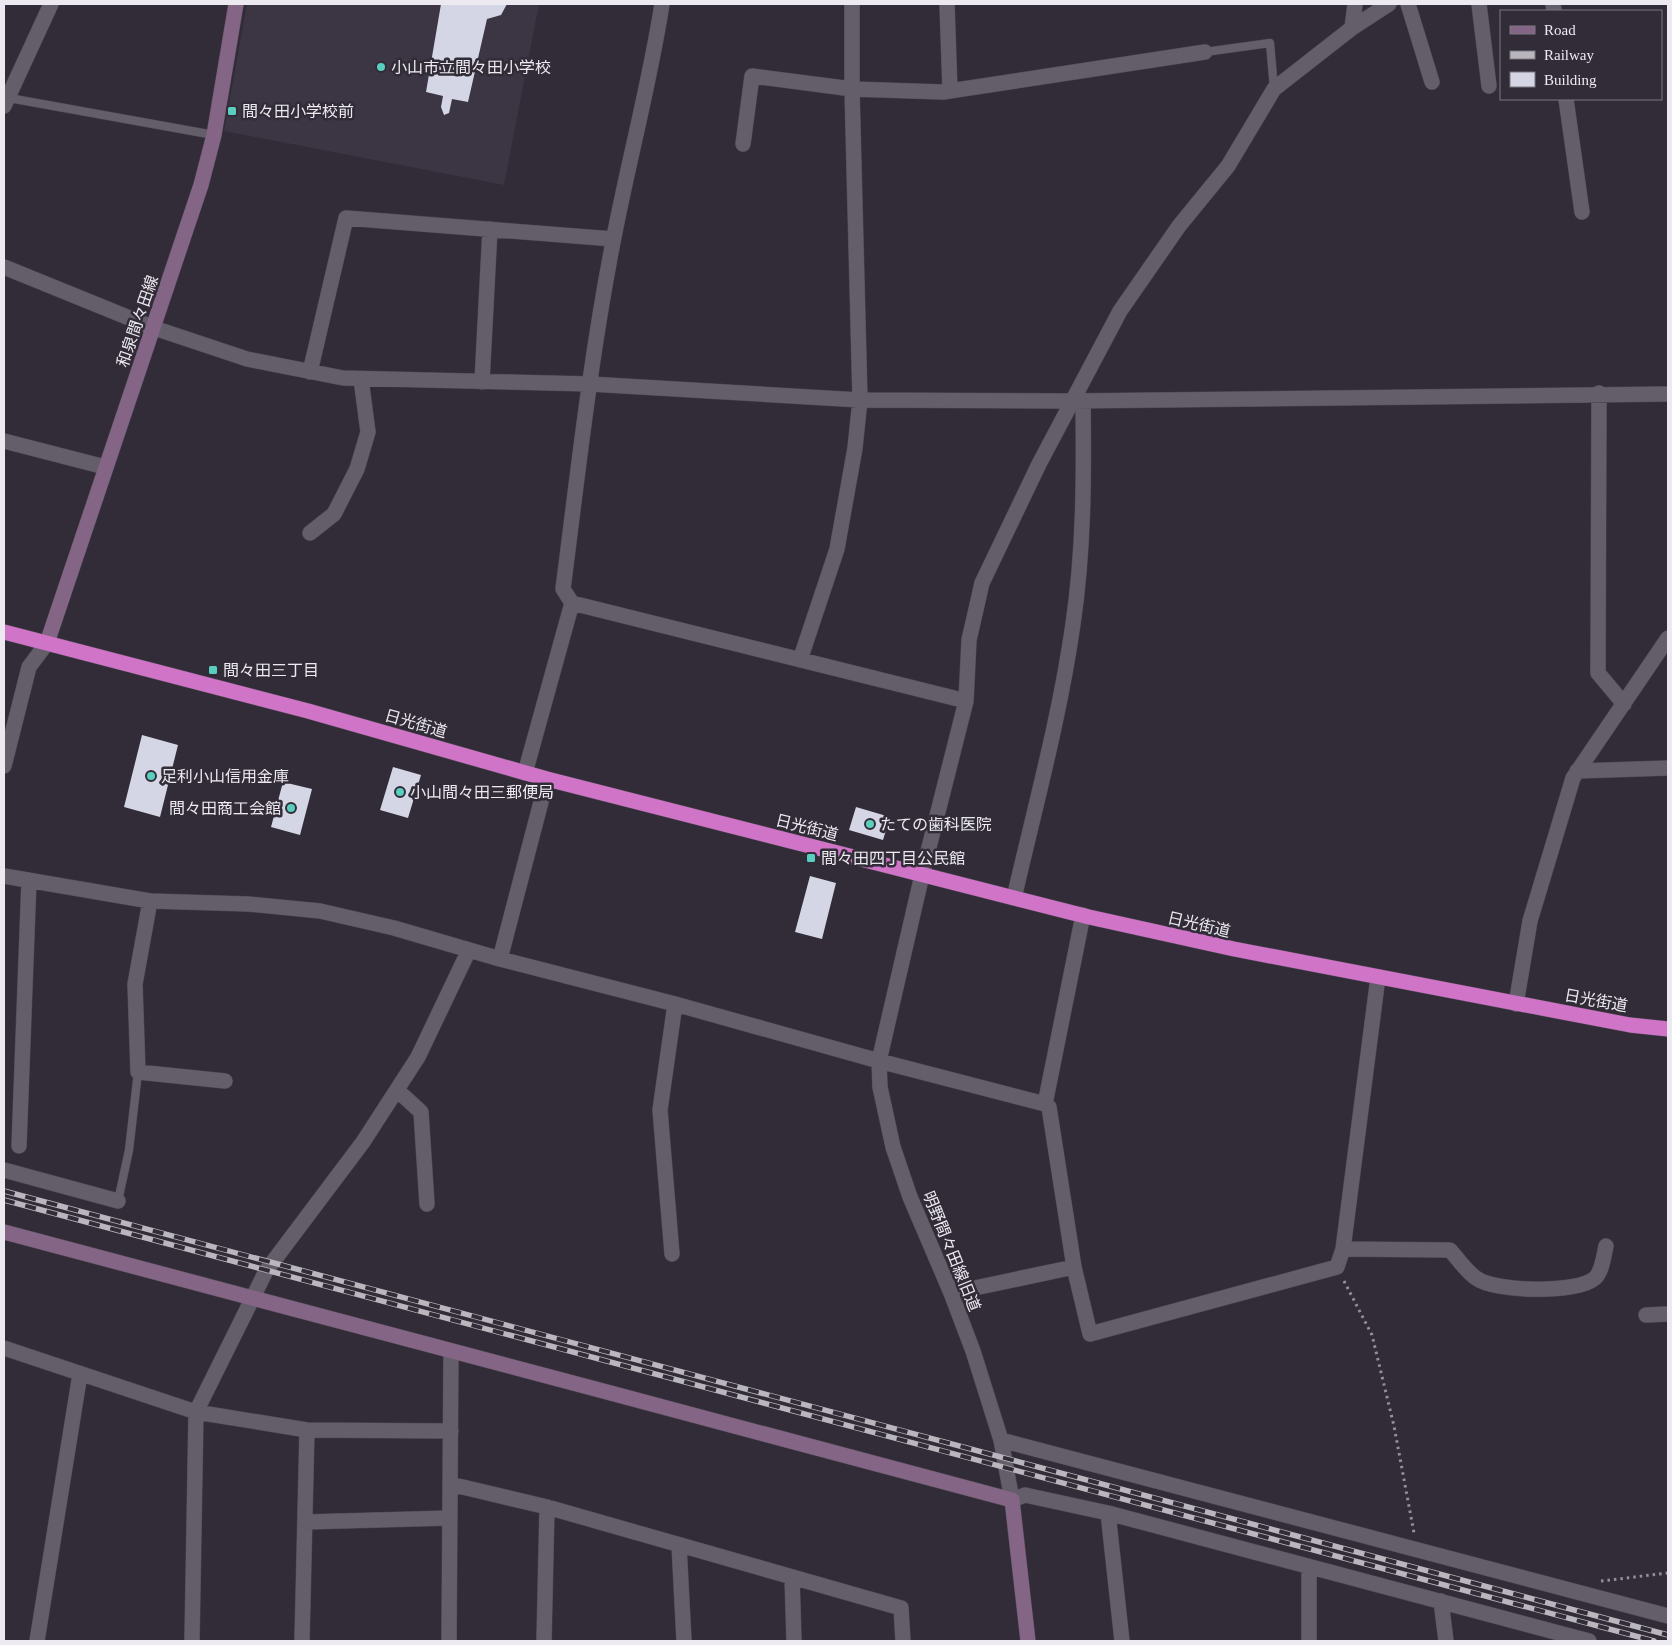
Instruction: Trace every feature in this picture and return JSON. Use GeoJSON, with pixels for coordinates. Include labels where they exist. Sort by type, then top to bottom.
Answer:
{"type":"FeatureCollection","features":[{"type":"Feature","properties":{"kind":"highway","name":"日光街道"},"geometry":{"type":"LineString","coordinates":[[4,632],[308,711],[547,779],[1083,915],[1234,949],[1516,1004],[1668,1029]]}},
{"type":"Feature","properties":{"kind":"street"},"geometry":{"type":"LineString","coordinates":[[6,102],[51,4]]}},
{"type":"Feature","properties":{"kind":"street","name":"和泉間々田線"},"geometry":{"type":"LineString","coordinates":[[47,643],[201,184],[214,135],[236,4]]}},
{"type":"Feature","properties":{"kind":"street"},"geometry":{"type":"LineString","coordinates":[[662,4],[613,239],[590,384],[563,589],[572,604],[966,701]]}},
{"type":"Feature","properties":{"kind":"street"},"geometry":{"type":"LineString","coordinates":[[800,660],[837,550],[855,448],[860,400],[852,90],[852,4]]}},
{"type":"Feature","properties":{"kind":"street"},"geometry":{"type":"LineString","coordinates":[[948,4],[950,91]]}},
{"type":"Feature","properties":{"kind":"street"},"geometry":{"type":"LineString","coordinates":[[1352,28],[1355,4]]}},
{"type":"Feature","properties":{"kind":"street"},"geometry":{"type":"LineString","coordinates":[[1274,89],[1352,28],[1389,4]]}},
{"type":"Feature","properties":{"kind":"street"},"geometry":{"type":"LineString","coordinates":[[1408,4],[1432,82]]}},
{"type":"Feature","properties":{"kind":"street"},"geometry":{"type":"LineString","coordinates":[[1479,4],[1490,86]]}},
{"type":"Feature","properties":{"kind":"street"},"geometry":{"type":"LineString","coordinates":[[743,144],[752,76],[852,90],[950,91],[1205,52]]}},
{"type":"Feature","properties":{"kind":"street","name":"明野間々田線旧道"},"geometry":{"type":"LineString","coordinates":[[1028,1641],[1012,1500],[1001,1440],[973,1351],[951,1293],[910,1197],[893,1148],[880,1087],[880,1061],[922,874],[966,701],[969,640],[982,583],[1077,400],[1120,311],[1180,226],[1228,166],[1274,89]]}},
{"type":"Feature","properties":{"kind":"street"},"geometry":{"type":"LineString","coordinates":[[1566,100],[1582,212]]}},
{"type":"Feature","properties":{"kind":"street"},"geometry":{"type":"LineString","coordinates":[[310,372],[346,218],[613,239]]}},
{"type":"Feature","properties":{"kind":"street"},"geometry":{"type":"LineString","coordinates":[[482,382],[490,229]]}},
{"type":"Feature","properties":{"kind":"street"},"geometry":{"type":"LineString","coordinates":[[4,267],[154,328],[247,359],[343,378],[590,384],[860,400],[1077,400],[1599,393],[1668,394]]}},
{"type":"Feature","properties":{"kind":"street"},"geometry":{"type":"LineString","coordinates":[[310,533],[334,514],[357,469],[368,432],[361,378]]}},
{"type":"Feature","properties":{"kind":"street"},"geometry":{"type":"LineString","coordinates":[[1599,393],[1598,673],[1624,704]]}},
{"type":"Feature","properties":{"kind":"street"},"geometry":{"type":"LineString","coordinates":[[1014,898],[1063,688],[1074,622],[1084,494],[1077,400]]}},
{"type":"Feature","properties":{"kind":"street"},"geometry":{"type":"LineString","coordinates":[[4,441],[106,467]]}},
{"type":"Feature","properties":{"kind":"street"},"geometry":{"type":"LineString","coordinates":[[525,773],[572,604]]}},
{"type":"Feature","properties":{"kind":"street"},"geometry":{"type":"LineString","coordinates":[[1516,1004],[1530,921],[1572,778],[1668,638]]}},
{"type":"Feature","properties":{"kind":"street"},"geometry":{"type":"LineString","coordinates":[[4,766],[29,667],[47,643]]}},
{"type":"Feature","properties":{"kind":"street"},"geometry":{"type":"LineString","coordinates":[[1578,771],[1668,768]]}},
{"type":"Feature","properties":{"kind":"street"},"geometry":{"type":"LineString","coordinates":[[500,959],[547,779]]}},
{"type":"Feature","properties":{"kind":"street"},"geometry":{"type":"LineString","coordinates":[[4,876],[150,901],[248,904],[320,911],[394,928],[500,959],[676,1004],[880,1061],[1045,1104],[1049,1107],[1074,1267],[1090,1334],[1337,1267],[1344,1249],[1378,977]]}},
{"type":"Feature","properties":{"kind":"street"},"geometry":{"type":"LineString","coordinates":[[19,1146],[29,880]]}},
{"type":"Feature","properties":{"kind":"street"},"geometry":{"type":"LineString","coordinates":[[150,901],[135,984],[138,1072],[225,1081]]}},
{"type":"Feature","properties":{"kind":"street"},"geometry":{"type":"LineString","coordinates":[[1045,1104],[1083,915]]}},
{"type":"Feature","properties":{"kind":"street"},"geometry":{"type":"LineString","coordinates":[[192,1641],[196,1412],[272,1262],[364,1142],[418,1057],[469,950]]}},
{"type":"Feature","properties":{"kind":"street"},"geometry":{"type":"LineString","coordinates":[[672,1254],[660,1110],[676,1004]]}},
{"type":"Feature","properties":{"kind":"street"},"geometry":{"type":"LineString","coordinates":[[397,1090],[421,1112],[426,1204]]}},
{"type":"Feature","properties":{"kind":"street"},"geometry":{"type":"LineString","coordinates":[[4,1170],[118,1201]]}},
{"type":"Feature","properties":{"kind":"street"},"geometry":{"type":"LineString","coordinates":[[4,1232],[254,1296],[451,1351],[1012,1500],[1025,1495],[1108,1513],[1441,1601],[1569,1638],[1589,1641]]}},
{"type":"Feature","properties":{"kind":"street"},"geometry":{"type":"LineString","coordinates":[[1344,1249],[1450,1250],[1476,1279],[1491,1286],[1554,1289],[1588,1283],[1597,1277],[1606,1246]]}},
{"type":"Feature","properties":{"kind":"street"},"geometry":{"type":"LineString","coordinates":[[951,1293],[1074,1267]]}},
{"type":"Feature","properties":{"kind":"street"},"geometry":{"type":"LineString","coordinates":[[1646,1314],[1668,1314]]}},
{"type":"Feature","properties":{"kind":"street"},"geometry":{"type":"LineString","coordinates":[[4,1348],[196,1412],[307,1430],[451,1431]]}},
{"type":"Feature","properties":{"kind":"street"},"geometry":{"type":"LineString","coordinates":[[449,1641],[451,1351]]}},
{"type":"Feature","properties":{"kind":"street"},"geometry":{"type":"LineString","coordinates":[[37,1641],[80,1374]]}},
{"type":"Feature","properties":{"kind":"street"},"geometry":{"type":"LineString","coordinates":[[302,1641],[307,1430]]}},
{"type":"Feature","properties":{"kind":"street"},"geometry":{"type":"LineString","coordinates":[[1001,1440],[1668,1616]]}},
{"type":"Feature","properties":{"kind":"street"},"geometry":{"type":"LineString","coordinates":[[450,1484],[547,1507],[901,1608],[903,1641]]}},
{"type":"Feature","properties":{"kind":"street"},"geometry":{"type":"LineString","coordinates":[[544,1641],[547,1507]]}},
{"type":"Feature","properties":{"kind":"street"},"geometry":{"type":"LineString","coordinates":[[1108,1513],[1122,1641]]}},
{"type":"Feature","properties":{"kind":"street"},"geometry":{"type":"LineString","coordinates":[[305,1522],[450,1518]]}},
{"type":"Feature","properties":{"kind":"street"},"geometry":{"type":"LineString","coordinates":[[680,1544],[684,1641]]}},
{"type":"Feature","properties":{"kind":"street"},"geometry":{"type":"LineString","coordinates":[[1308,1641],[1309,1567]]}},
{"type":"Feature","properties":{"kind":"street"},"geometry":{"type":"LineString","coordinates":[[792,1577],[794,1641]]}},
{"type":"Feature","properties":{"kind":"street"},"geometry":{"type":"LineString","coordinates":[[1441,1601],[1446,1641]]}},
{"type":"Feature","properties":{"kind":"lane"},"geometry":{"type":"LineString","coordinates":[[1205,52],[1270,43],[1274,89]]}},
{"type":"Feature","properties":{"kind":"lane"},"geometry":{"type":"LineString","coordinates":[[6,102],[214,135]]}},
{"type":"Feature","properties":{"kind":"lane"},"geometry":{"type":"LineString","coordinates":[[118,1201],[129,1150],[138,1072]]}},
{"type":"Feature","properties":{"kind":"path"},"geometry":{"type":"LineString","coordinates":[[1337,1267],[1372,1335],[1397,1445],[1415,1539],[1413,1549]]}},
{"type":"Feature","properties":{"kind":"path"},"geometry":{"type":"LineString","coordinates":[[1593,1582],[1668,1573]]}},
{"type":"Feature","properties":{"kind":"shaded area","name":"小山市立間々田小学校"},"geometry":{"type":"Polygon","coordinates":[[[247,4],[539,4],[504,185],[224,131],[247,4]]]}},
{"type":"Feature","properties":{"kind":"building"},"geometry":{"type":"Polygon","coordinates":[[[441,4],[507,4],[501,15],[487,19],[468,102],[452,99],[449,113],[444,115],[441,107],[443,96],[426,92],[441,4]]]}},
{"type":"Feature","properties":{"kind":"building","name":"足利小山信用金庫"},"geometry":{"type":"Polygon","coordinates":[[[142,735],[178,745],[160,817],[124,807],[142,735]]]}},
{"type":"Feature","properties":{"kind":"building","name":"小山間々田三郵便局"},"geometry":{"type":"Polygon","coordinates":[[[393,767],[421,775],[408,818],[380,810],[393,767]]]}},
{"type":"Feature","properties":{"kind":"building","name":"間々田商工会館"},"geometry":{"type":"Polygon","coordinates":[[[283,782],[312,789],[300,835],[271,827],[283,782]]]}},
{"type":"Feature","properties":{"kind":"building","name":"たての歯科医院"},"geometry":{"type":"Polygon","coordinates":[[[856,807],[890,817],[883,840],[849,830],[856,807]]]}},
{"type":"Feature","properties":{"kind":"building"},"geometry":{"type":"Polygon","coordinates":[[[810,876],[836,883],[822,939],[795,932],[810,876]]]}},
{"type":"Feature","properties":{"kind":"railway"},"geometry":{"type":"LineString","coordinates":[[4,1191],[1668,1635]]}},
{"type":"Feature","properties":{"kind":"railway"},"geometry":{"type":"LineString","coordinates":[[4,1200],[1654,1641]]}},
{"type":"Feature","properties":{"kind":"place","name":"小山市立間々田小学校"},"geometry":{"type":"Point","coordinates":[381,67]}},
{"type":"Feature","properties":{"kind":"place","name":"間々田小学校前"},"geometry":{"type":"Point","coordinates":[232,111]}},
{"type":"Feature","properties":{"kind":"place","name":"間々田三丁目"},"geometry":{"type":"Point","coordinates":[213,670]}},
{"type":"Feature","properties":{"kind":"place","name":"足利小山信用金庫"},"geometry":{"type":"Point","coordinates":[151,776]}},
{"type":"Feature","properties":{"kind":"place","name":"小山間々田三郵便局"},"geometry":{"type":"Point","coordinates":[400,792]}},
{"type":"Feature","properties":{"kind":"place","name":"間々田商工会館"},"geometry":{"type":"Point","coordinates":[291,808]}},
{"type":"Feature","properties":{"kind":"place","name":"たての歯科医院"},"geometry":{"type":"Point","coordinates":[870,824]}},
{"type":"Feature","properties":{"kind":"place","name":"間々田四丁目公民館"},"geometry":{"type":"Point","coordinates":[811,858]}}]}
